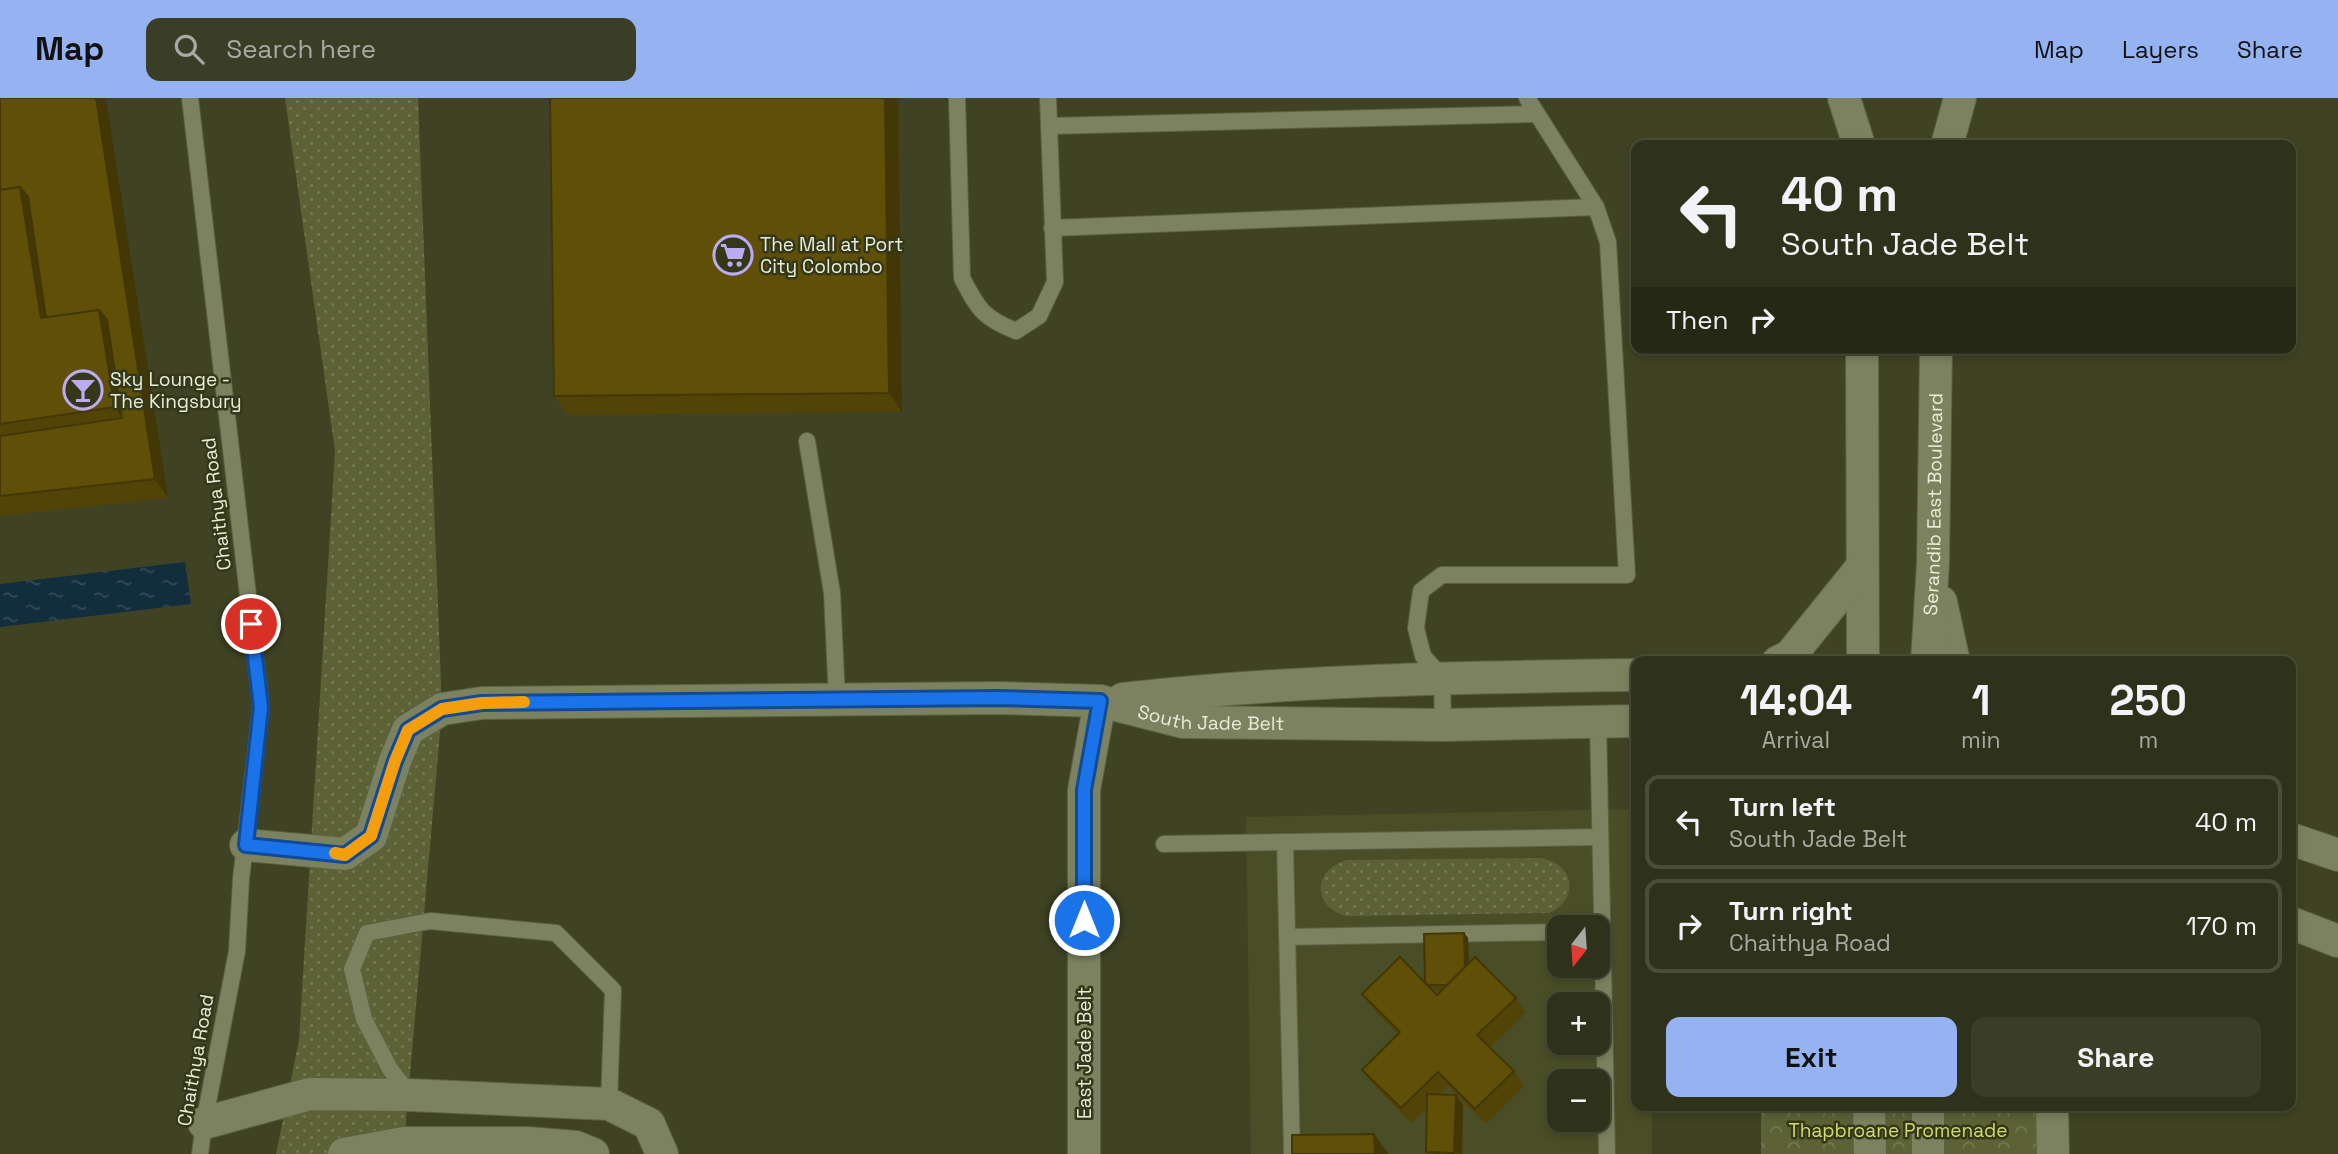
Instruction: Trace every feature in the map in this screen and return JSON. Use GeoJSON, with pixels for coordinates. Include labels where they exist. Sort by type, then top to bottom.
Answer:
{"type":"FeatureCollection","features":[{"type":"Feature","properties":{"kind":"street"},"geometry":{"type":"LineString","coordinates":[[1844,98],[1859,140]]}},
{"type":"Feature","properties":{"kind":"street"},"geometry":{"type":"LineString","coordinates":[[1861,140],[1863,98]]}},
{"type":"Feature","properties":{"kind":"street"},"geometry":{"type":"LineString","coordinates":[[1937,98],[1938,140]]}},
{"type":"Feature","properties":{"kind":"street"},"geometry":{"type":"LineString","coordinates":[[1948,140],[1960,98]]}},
{"type":"Feature","properties":{"kind":"street"},"geometry":{"type":"LineString","coordinates":[[1862,354],[1863,656]]}},
{"type":"Feature","properties":{"kind":"street","name":"Serandib East Boulevard"},"geometry":{"type":"LineString","coordinates":[[1927,656],[1933,563],[1936,354]]}},
{"type":"Feature","properties":{"kind":"street"},"geometry":{"type":"LineString","coordinates":[[1933,563],[1953,656]]}},
{"type":"Feature","properties":{"kind":"street"},"geometry":{"type":"LineString","coordinates":[[1790,656],[1861,568]]}},
{"type":"Feature","properties":{"kind":"street"},"geometry":{"type":"LineString","coordinates":[[1100,701],[1185,692],[1442,677],[1631,675]]}},
{"type":"Feature","properties":{"kind":"street","name":"South Jade Belt"},"geometry":{"type":"LineString","coordinates":[[246,845],[345,855],[371,836],[408,730],[442,709],[482,703],[998,698],[1100,701],[1183,722],[1443,725],[1631,721]]}},
{"type":"Feature","properties":{"kind":"street","name":"East Jade Belt"},"geometry":{"type":"LineString","coordinates":[[1084,1154],[1084,790],[1100,701]]}},
{"type":"Feature","properties":{"kind":"street"},"geometry":{"type":"LineString","coordinates":[[2296,841],[2338,855]]}},
{"type":"Feature","properties":{"kind":"street"},"geometry":{"type":"LineString","coordinates":[[2296,925],[2338,941]]}},
{"type":"Feature","properties":{"kind":"street"},"geometry":{"type":"LineString","coordinates":[[202,1139],[310,1094],[410,1095],[609,1104],[649,1124],[662,1154]]}},
{"type":"Feature","properties":{"kind":"street"},"geometry":{"type":"LineString","coordinates":[[1869,1111],[1870,1154]]}},
{"type":"Feature","properties":{"kind":"street"},"geometry":{"type":"LineString","coordinates":[[1927,1111],[1928,1154]]}},
{"type":"Feature","properties":{"kind":"street"},"geometry":{"type":"LineString","coordinates":[[2052,1111],[2053,1154]]}},
{"type":"Feature","properties":{"kind":"street"},"geometry":{"type":"LineString","coordinates":[[344,1154],[404,1143],[514,1143],[576,1147],[593,1154]]}},
{"type":"Feature","properties":{"kind":"lane","name":"Chaithya Road"},"geometry":{"type":"LineString","coordinates":[[190,98],[261,707],[237,951],[202,1139]]}},
{"type":"Feature","properties":{"kind":"lane"},"geometry":{"type":"LineString","coordinates":[[957,98],[962,278],[975,304],[993,322],[1016,331],[1039,316],[1055,282],[1048,98]]}},
{"type":"Feature","properties":{"kind":"lane"},"geometry":{"type":"LineString","coordinates":[[1443,725],[1442,677],[1423,656],[1416,628],[1421,591],[1442,575],[1628,575],[1608,242],[1596,207],[1527,98]]}},
{"type":"Feature","properties":{"kind":"lane"},"geometry":{"type":"LineString","coordinates":[[1049,126],[1536,114]]}},
{"type":"Feature","properties":{"kind":"lane"},"geometry":{"type":"LineString","coordinates":[[1052,228],[1596,207]]}},
{"type":"Feature","properties":{"kind":"lane"},"geometry":{"type":"LineString","coordinates":[[807,441],[832,593],[837,699]]}},
{"type":"Feature","properties":{"kind":"lane"},"geometry":{"type":"LineString","coordinates":[[1598,722],[1600,915]]}},
{"type":"Feature","properties":{"kind":"lane"},"geometry":{"type":"LineString","coordinates":[[1164,844],[1600,837]]}},
{"type":"Feature","properties":{"kind":"lane"},"geometry":{"type":"LineString","coordinates":[[1285,843],[1292,1154]]}},
{"type":"Feature","properties":{"kind":"lane"},"geometry":{"type":"LineString","coordinates":[[410,1095],[390,1069],[364,1019],[352,969],[368,933],[430,920],[556,933],[613,990],[609,1104]]}},
{"type":"Feature","properties":{"kind":"lane"},"geometry":{"type":"LineString","coordinates":[[1287,937],[1547,932]]}},
{"type":"Feature","properties":{"kind":"lane"},"geometry":{"type":"LineString","coordinates":[[1601,978],[1607,1154]]}},
{"type":"Feature","properties":{"kind":"shaded area"},"geometry":{"type":"Polygon","coordinates":[[[1631,809],[1631,1111],[1652,1111],[1652,1154],[1251,1154],[1246,817],[1631,809]]]}},
{"type":"Feature","properties":{"kind":"green space"},"geometry":{"type":"Polygon","coordinates":[[[285,98],[418,98],[442,709],[403,1154],[276,1154],[299,1040],[335,451],[285,98]]]}},
{"type":"Feature","properties":{"kind":"green space"},"geometry":{"type":"Polygon","coordinates":[[[1539,858],[1560,866],[1569,881],[1566,899],[1549,913],[1347,916],[1336,912],[1322,897],[1322,880],[1327,871],[1347,860],[1539,858]]]}},
{"type":"Feature","properties":{"kind":"green space","name":"Thapbroane Promenade"},"geometry":{"type":"Polygon","coordinates":[[[1761,1111],[2036,1111],[2036,1154],[1761,1154],[1761,1111]]]}},
{"type":"Feature","properties":{"kind":"water"},"geometry":{"type":"Polygon","coordinates":[[[185,562],[191,604],[0,627],[0,584],[185,562]]]}},
{"type":"Feature","properties":{"kind":"building"},"geometry":{"type":"Polygon","coordinates":[[[0,98],[96,98],[155,479],[0,496],[0,436],[122,418],[107,320],[99,310],[46,318],[28,197],[20,187],[0,190],[0,98]]]}},
{"type":"Feature","properties":{"kind":"building","name":"The Mall at Port City Colombo"},"geometry":{"type":"Polygon","coordinates":[[[550,98],[885,98],[889,393],[554,396],[550,98]]]}},
{"type":"Feature","properties":{"kind":"building"},"geometry":{"type":"Polygon","coordinates":[[[20,187],[41,318],[99,310],[115,407],[0,424],[0,190],[20,187]]]}},
{"type":"Feature","properties":{"kind":"building"},"geometry":{"type":"Polygon","coordinates":[[[1464,933],[1465,967],[1448,985],[1425,983],[1424,934],[1464,933]]]}},
{"type":"Feature","properties":{"kind":"building"},"geometry":{"type":"Polygon","coordinates":[[[1400,957],[1437,995],[1475,957],[1516,998],[1477,1035],[1514,1071],[1475,1109],[1438,1072],[1401,1108],[1362,1070],[1400,1032],[1362,994],[1400,957]]]}},
{"type":"Feature","properties":{"kind":"building"},"geometry":{"type":"Polygon","coordinates":[[[1427,1094],[1456,1095],[1454,1153],[1426,1152],[1427,1094]]]}},
{"type":"Feature","properties":{"kind":"building"},"geometry":{"type":"Polygon","coordinates":[[[1374,1134],[1375,1154],[1292,1154],[1292,1135],[1374,1134]]]}},
{"type":"Feature","properties":{"kind":"slow traffic"},"geometry":{"type":"LineString","coordinates":[[335,853],[345,855],[371,836],[408,730],[442,709],[482,703],[524,702]]}},
{"type":"Feature","properties":{"kind":"place","name":"The Mall at Port City Colombo"},"geometry":{"type":"Point","coordinates":[733,255]}},
{"type":"Feature","properties":{"kind":"place","name":"Sky Lounge - The Kingsbury"},"geometry":{"type":"Point","coordinates":[83,390]}},
{"type":"Feature","properties":{"kind":"route"},"geometry":{"type":"LineString","coordinates":[[251,624],[261,707],[246,845],[345,855],[371,836],[408,730],[442,709],[482,703],[998,698],[1100,701],[1084,790],[1084,920]]}}]}
